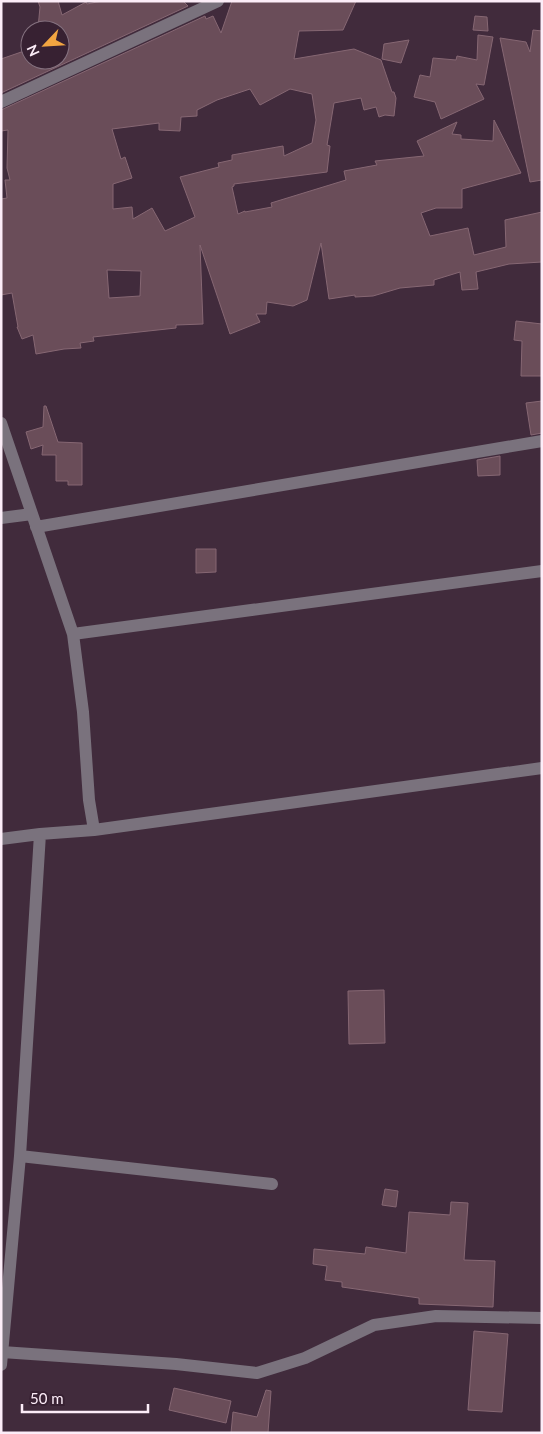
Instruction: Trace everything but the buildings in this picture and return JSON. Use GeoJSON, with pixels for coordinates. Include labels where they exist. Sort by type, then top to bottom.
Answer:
{"type":"FeatureCollection","features":[{"type":"Feature","properties":{"kind":"street"},"geometry":{"type":"LineString","coordinates":[[1,102],[218,1]]}},
{"type":"Feature","properties":{"kind":"street"},"geometry":{"type":"LineString","coordinates":[[1,423],[73,634],[83,712],[89,800],[94,830]]}},
{"type":"Feature","properties":{"kind":"street"},"geometry":{"type":"LineString","coordinates":[[36,527],[542,441]]}},
{"type":"Feature","properties":{"kind":"street"},"geometry":{"type":"LineString","coordinates":[[1,518],[32,514]]}},
{"type":"Feature","properties":{"kind":"street"},"geometry":{"type":"LineString","coordinates":[[73,634],[542,571]]}},
{"type":"Feature","properties":{"kind":"street"},"geometry":{"type":"LineString","coordinates":[[1,840],[40,834],[94,830],[542,768]]}},
{"type":"Feature","properties":{"kind":"street"},"geometry":{"type":"LineString","coordinates":[[40,834],[20,1156],[2,1359],[176,1364],[257,1373],[304,1358],[374,1325],[436,1316],[542,1318]]}},
{"type":"Feature","properties":{"kind":"street"},"geometry":{"type":"LineString","coordinates":[[20,1156],[272,1184]]}}]}
